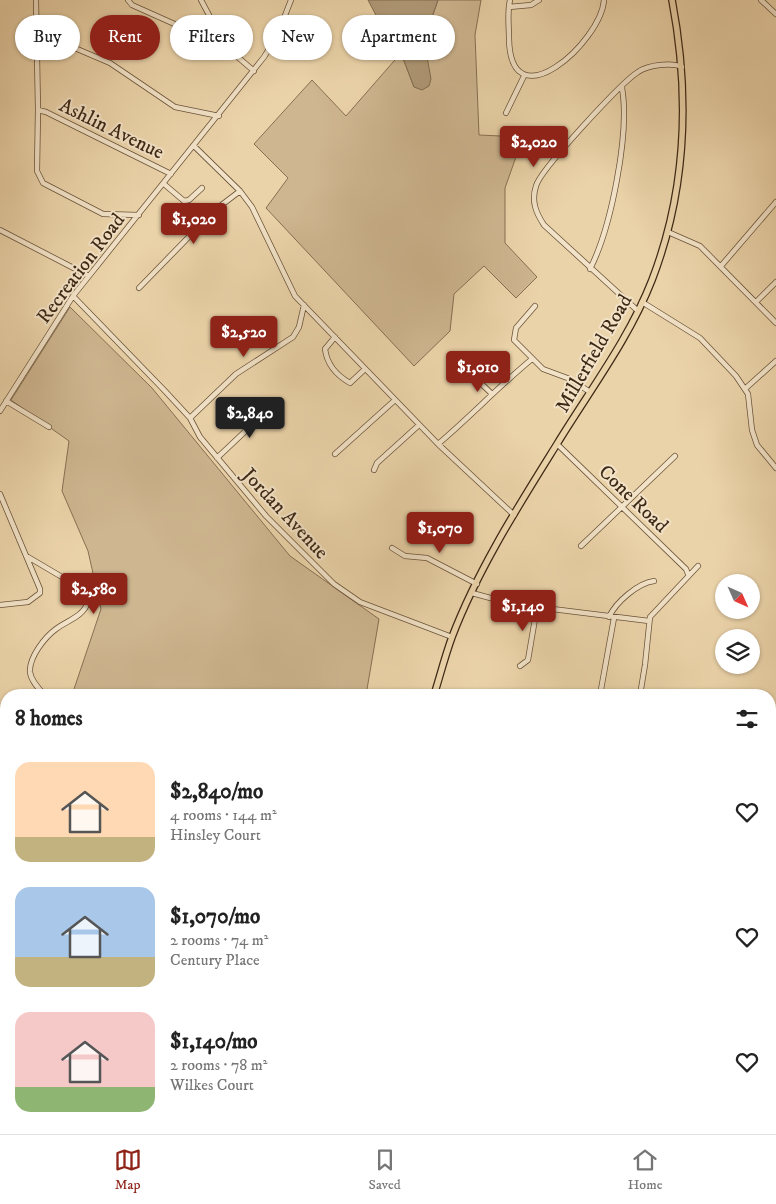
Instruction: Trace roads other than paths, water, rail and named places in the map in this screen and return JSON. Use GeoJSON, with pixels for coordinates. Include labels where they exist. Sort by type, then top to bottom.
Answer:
{"type":"FeatureCollection","features":[{"type":"Feature","properties":{"kind":"main road","name":"Millerfield Road"},"geometry":{"type":"LineString","coordinates":[[436,689],[452,637],[472,593],[514,515],[617,350],[642,302],[668,232],[682,156],[682,67],[672,0]]}},
{"type":"Feature","properties":{"kind":"street"},"geometry":{"type":"LineString","coordinates":[[36,0],[36,15]]}},
{"type":"Feature","properties":{"kind":"street"},"geometry":{"type":"LineString","coordinates":[[128,0],[132,5],[170,24]]}},
{"type":"Feature","properties":{"kind":"street"},"geometry":{"type":"LineString","coordinates":[[201,0],[209,15]]}},
{"type":"Feature","properties":{"kind":"street","name":"Recreation Road"},"geometry":{"type":"LineString","coordinates":[[0,411],[73,296],[254,71],[276,36],[291,0]]}},
{"type":"Feature","properties":{"kind":"street"},"geometry":{"type":"LineString","coordinates":[[510,0],[509,48],[511,61],[518,72],[524,76],[549,73],[558,67],[598,22],[604,0]]}},
{"type":"Feature","properties":{"kind":"street"},"geometry":{"type":"LineString","coordinates":[[509,7],[531,5],[539,0]]}},
{"type":"Feature","properties":{"kind":"street"},"geometry":{"type":"LineString","coordinates":[[761,0],[776,14]]}},
{"type":"Feature","properties":{"kind":"street"},"geometry":{"type":"LineString","coordinates":[[80,50],[110,63],[175,107],[219,116]]}},
{"type":"Feature","properties":{"kind":"street"},"geometry":{"type":"LineString","coordinates":[[36,60],[37,171],[43,184],[103,214],[139,215]]}},
{"type":"Feature","properties":{"kind":"street"},"geometry":{"type":"LineString","coordinates":[[241,60],[254,71]]}},
{"type":"Feature","properties":{"kind":"street"},"geometry":{"type":"LineString","coordinates":[[638,311],[544,225],[535,207],[535,192],[538,181],[547,166],[634,75],[647,68],[671,65],[682,67]]}},
{"type":"Feature","properties":{"kind":"street"},"geometry":{"type":"LineString","coordinates":[[506,113],[524,76]]}},
{"type":"Feature","properties":{"kind":"street"},"geometry":{"type":"LineString","coordinates":[[590,269],[604,230],[620,164],[622,88]]}},
{"type":"Feature","properties":{"kind":"street","name":"Ashlin Avenue"},"geometry":{"type":"LineString","coordinates":[[38,110],[46,112],[172,174]]}},
{"type":"Feature","properties":{"kind":"street"},"geometry":{"type":"LineString","coordinates":[[194,146],[240,191],[259,219],[290,288],[304,305],[438,444],[514,515]]}},
{"type":"Feature","properties":{"kind":"street"},"geometry":{"type":"LineString","coordinates":[[164,184],[184,201],[189,200],[202,188]]}},
{"type":"Feature","properties":{"kind":"street"},"geometry":{"type":"LineString","coordinates":[[140,288],[216,210],[240,191]]}},
{"type":"Feature","properties":{"kind":"street"},"geometry":{"type":"LineString","coordinates":[[721,266],[776,202]]}},
{"type":"Feature","properties":{"kind":"street"},"geometry":{"type":"LineString","coordinates":[[0,230],[89,276]]}},
{"type":"Feature","properties":{"kind":"street"},"geometry":{"type":"LineString","coordinates":[[668,232],[694,242],[721,266],[776,323]]}},
{"type":"Feature","properties":{"kind":"street"},"geometry":{"type":"LineString","coordinates":[[756,302],[776,282]]}},
{"type":"Feature","properties":{"kind":"street","name":"Jordan Avenue"},"geometry":{"type":"LineString","coordinates":[[73,296],[190,418],[200,437],[270,520],[339,589],[378,610],[452,637]]}},
{"type":"Feature","properties":{"kind":"street"},"geometry":{"type":"LineString","coordinates":[[642,302],[700,338],[746,388],[757,445],[776,468]]}},
{"type":"Feature","properties":{"kind":"street"},"geometry":{"type":"LineString","coordinates":[[190,418],[236,374],[292,337],[299,327],[304,305]]}},
{"type":"Feature","properties":{"kind":"street"},"geometry":{"type":"LineString","coordinates":[[535,306],[519,324],[514,335],[516,343],[548,372],[570,379],[590,392]]}},
{"type":"Feature","properties":{"kind":"street"},"geometry":{"type":"LineString","coordinates":[[334,337],[325,349],[326,360],[334,371],[350,383],[365,369]]}},
{"type":"Feature","properties":{"kind":"street"},"geometry":{"type":"LineString","coordinates":[[438,444],[532,359]]}},
{"type":"Feature","properties":{"kind":"street"},"geometry":{"type":"LineString","coordinates":[[746,388],[776,361]]}},
{"type":"Feature","properties":{"kind":"street"},"geometry":{"type":"LineString","coordinates":[[452,378],[462,368],[466,369],[492,394]]}},
{"type":"Feature","properties":{"kind":"street"},"geometry":{"type":"LineString","coordinates":[[335,454],[395,400]]}},
{"type":"Feature","properties":{"kind":"street"},"geometry":{"type":"LineString","coordinates":[[6,401],[49,427]]}},
{"type":"Feature","properties":{"kind":"street"},"geometry":{"type":"LineString","coordinates":[[217,458],[270,407]]}},
{"type":"Feature","properties":{"kind":"street"},"geometry":{"type":"LineString","coordinates":[[374,470],[377,463],[420,425]]}},
{"type":"Feature","properties":{"kind":"street","name":"Cone Road"},"geometry":{"type":"LineString","coordinates":[[557,444],[686,569],[688,574]]}},
{"type":"Feature","properties":{"kind":"street"},"geometry":{"type":"LineString","coordinates":[[581,546],[675,456]]}},
{"type":"Feature","properties":{"kind":"street"},"geometry":{"type":"LineString","coordinates":[[0,494],[40,588],[40,593],[28,602],[0,605]]}},
{"type":"Feature","properties":{"kind":"street"},"geometry":{"type":"LineString","coordinates":[[392,548],[406,556],[427,558],[477,584]]}},
{"type":"Feature","properties":{"kind":"street"},"geometry":{"type":"LineString","coordinates":[[28,557],[84,590],[88,602],[86,610],[55,630],[36,653],[30,672],[32,680],[39,689]]}},
{"type":"Feature","properties":{"kind":"street"},"geometry":{"type":"LineString","coordinates":[[641,689],[646,665],[649,621],[652,615],[688,574],[698,566]]}},
{"type":"Feature","properties":{"kind":"street"},"geometry":{"type":"LineString","coordinates":[[601,689],[613,610],[640,585],[654,581]]}},
{"type":"Feature","properties":{"kind":"street"},"geometry":{"type":"LineString","coordinates":[[472,593],[494,600],[537,607],[649,621]]}},
{"type":"Feature","properties":{"kind":"street"},"geometry":{"type":"LineString","coordinates":[[520,666],[526,664],[528,660],[537,607]]}}]}
